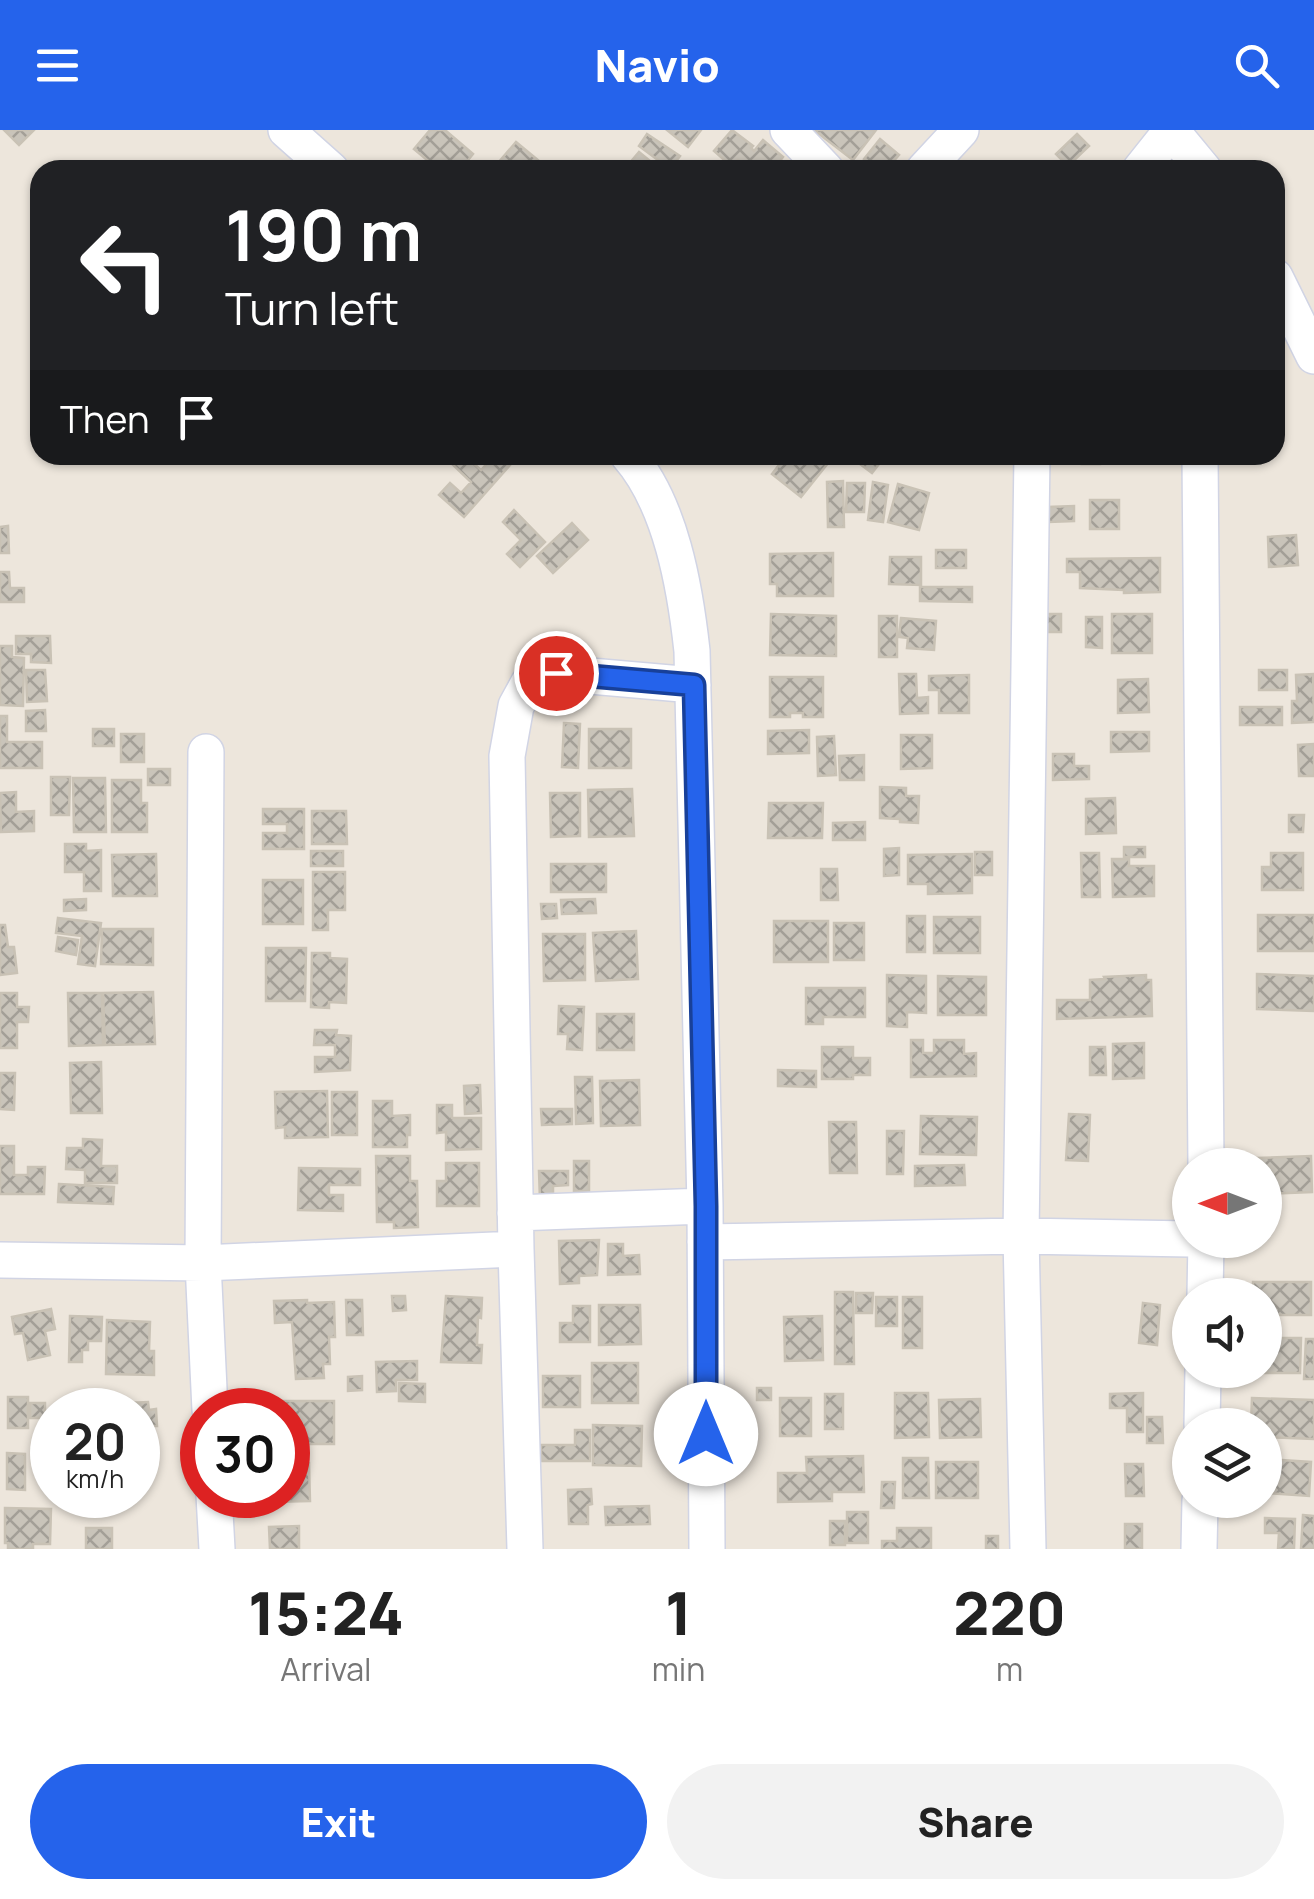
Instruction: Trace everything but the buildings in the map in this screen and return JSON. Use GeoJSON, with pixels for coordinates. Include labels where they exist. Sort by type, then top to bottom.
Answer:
{"type":"FeatureCollection","features":[{"type":"Feature","properties":{"kind":"street"},"geometry":{"type":"LineString","coordinates":[[286,130],[319,160]]}},
{"type":"Feature","properties":{"kind":"street"},"geometry":{"type":"LineString","coordinates":[[788,130],[816,160]]}},
{"type":"Feature","properties":{"kind":"street"},"geometry":{"type":"LineString","coordinates":[[933,160],[961,130]]}},
{"type":"Feature","properties":{"kind":"street"},"geometry":{"type":"LineString","coordinates":[[1148,160],[1171,130],[1196,160]]}},
{"type":"Feature","properties":{"kind":"street"},"geometry":{"type":"LineString","coordinates":[[1285,297],[1314,356]]}},
{"type":"Feature","properties":{"kind":"street"},"geometry":{"type":"LineString","coordinates":[[644,465],[675,548],[687,607],[694,685],[706,1206],[707,1549]]}},
{"type":"Feature","properties":{"kind":"street"},"geometry":{"type":"LineString","coordinates":[[1028,1549],[1021,1236],[1032,465]]}},
{"type":"Feature","properties":{"kind":"street"},"geometry":{"type":"LineString","coordinates":[[1200,465],[1206,1148]]}},
{"type":"Feature","properties":{"kind":"street"},"geometry":{"type":"LineString","coordinates":[[524,1549],[507,756],[516,706],[528,684],[556,673],[694,685]]}},
{"type":"Feature","properties":{"kind":"street"},"geometry":{"type":"LineString","coordinates":[[206,752],[203,1263],[209,1388]]}},
{"type":"Feature","properties":{"kind":"street"},"geometry":{"type":"LineString","coordinates":[[515,1212],[706,1206]]}},
{"type":"Feature","properties":{"kind":"street"},"geometry":{"type":"LineString","coordinates":[[706,1242],[1021,1236],[1172,1239]]}},
{"type":"Feature","properties":{"kind":"street"},"geometry":{"type":"LineString","coordinates":[[0,1260],[203,1263],[516,1250]]}},
{"type":"Feature","properties":{"kind":"street"},"geometry":{"type":"LineString","coordinates":[[215,1518],[216,1549]]}},
{"type":"Feature","properties":{"kind":"street"},"geometry":{"type":"LineString","coordinates":[[1199,1549],[1200,1518]]}},
{"type":"Feature","properties":{"kind":"route"},"geometry":{"type":"LineString","coordinates":[[556,673],[694,685],[706,1206],[706,1434]]}}]}
